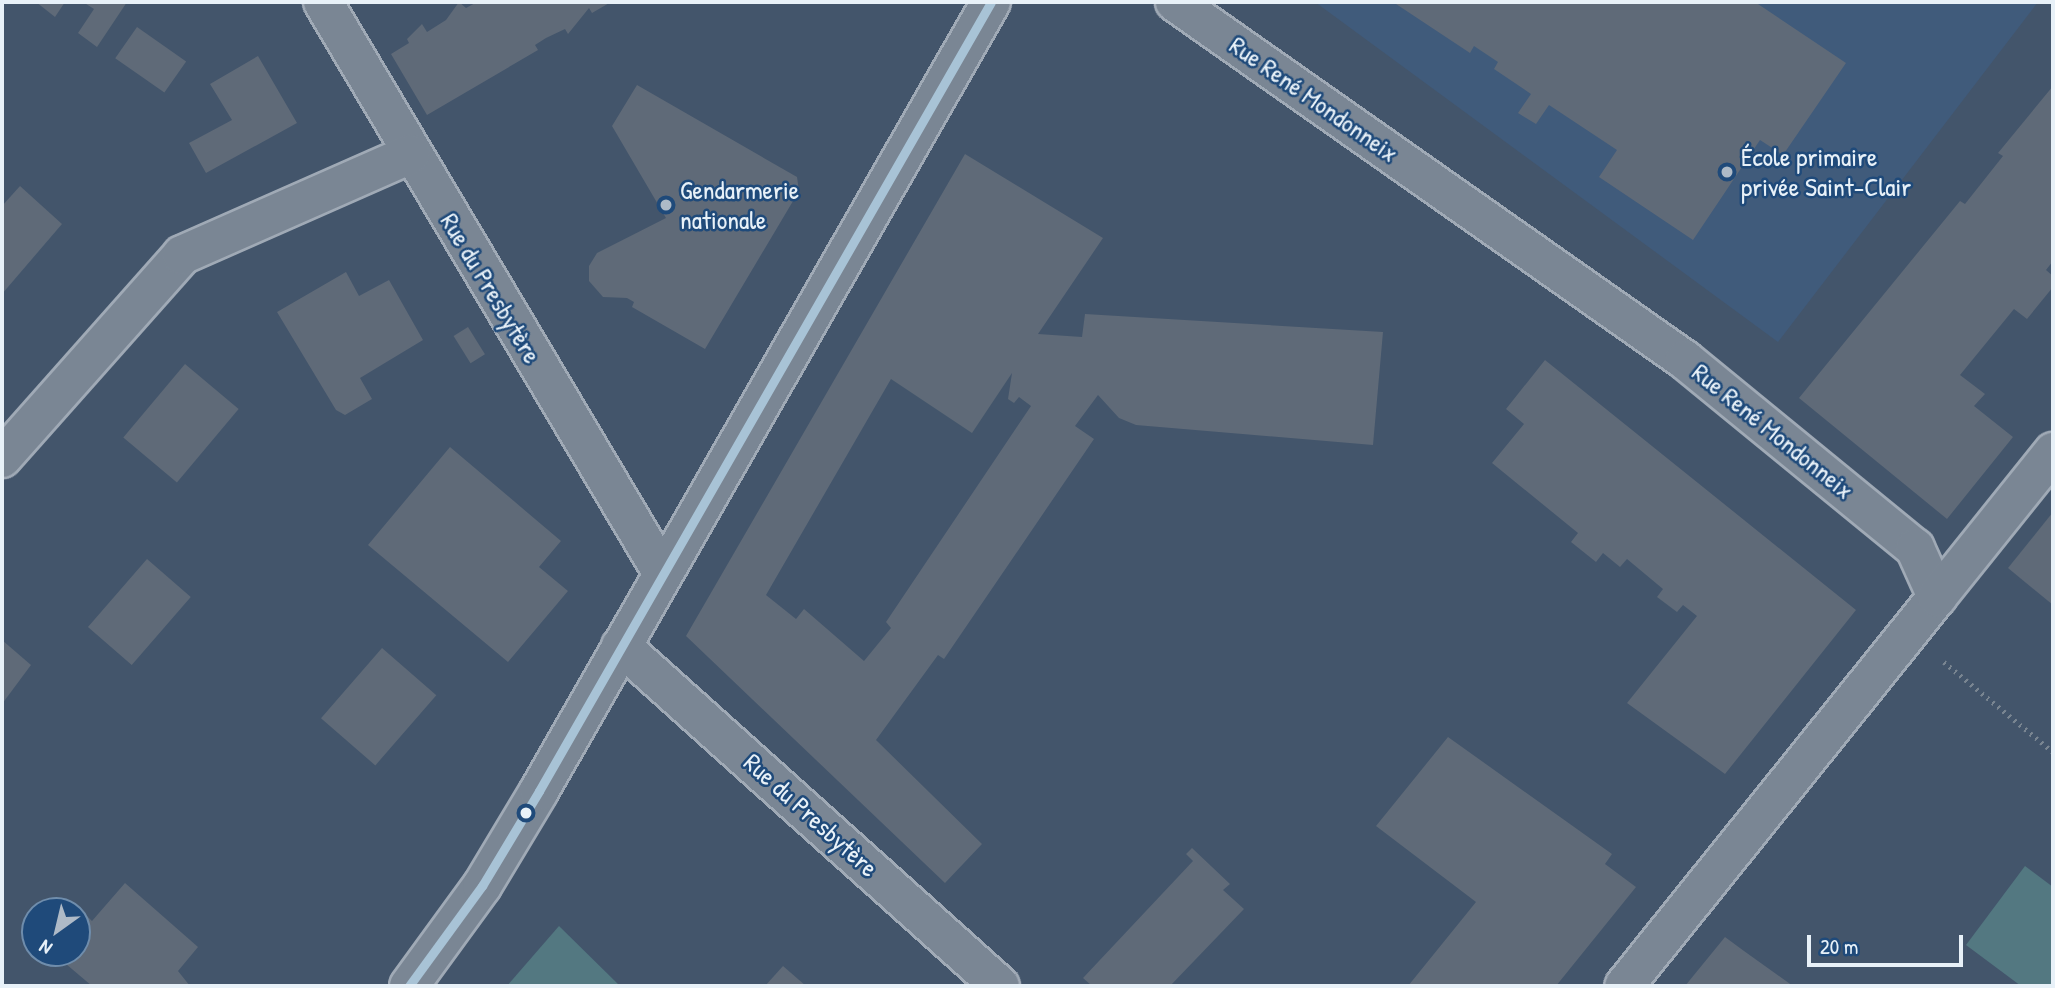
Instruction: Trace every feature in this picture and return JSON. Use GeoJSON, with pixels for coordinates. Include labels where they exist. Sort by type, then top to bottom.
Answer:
{"type":"FeatureCollection","features":[{"type":"Feature","properties":{"kind":"street","name":"Rue du Presbytère"},"geometry":{"type":"LineString","coordinates":[[323,2],[662,572]]}},
{"type":"Feature","properties":{"kind":"street"},"geometry":{"type":"LineString","coordinates":[[410,986],[482,886],[991,2]]}},
{"type":"Feature","properties":{"kind":"street","name":"Rue René Mondonneix"},"geometry":{"type":"LineString","coordinates":[[1175,2],[1685,360],[1914,548],[1937,597]]}},
{"type":"Feature","properties":{"kind":"street"},"geometry":{"type":"LineString","coordinates":[[2,458],[182,255],[411,154]]}},
{"type":"Feature","properties":{"kind":"street"},"geometry":{"type":"LineString","coordinates":[[1624,986],[2053,452]]}},
{"type":"Feature","properties":{"kind":"street","name":"Rue du Presbytère"},"geometry":{"type":"LineString","coordinates":[[621,646],[1000,986]]}},
{"type":"Feature","properties":{"kind":"path"},"geometry":{"type":"LineString","coordinates":[[1908,633],[2053,752]]}},
{"type":"Feature","properties":{"kind":"shaded area","name":"École primaire privée Saint-Clair"},"geometry":{"type":"Polygon","coordinates":[[[1315,2],[2038,2],[1778,342],[1315,2]]]}},
{"type":"Feature","properties":{"kind":"green space"},"geometry":{"type":"Polygon","coordinates":[[[2025,866],[2053,887],[2053,986],[2021,986],[1966,945],[2025,866]]]}},
{"type":"Feature","properties":{"kind":"green space"},"geometry":{"type":"Polygon","coordinates":[[[559,926],[620,986],[507,986],[559,926]]]}},
{"type":"Feature","properties":{"kind":"building"},"geometry":{"type":"Polygon","coordinates":[[[36,2],[65,2],[55,17],[36,2]]]}},
{"type":"Feature","properties":{"kind":"building"},"geometry":{"type":"Polygon","coordinates":[[[83,2],[127,2],[97,47],[78,33],[94,9],[83,2]]]}},
{"type":"Feature","properties":{"kind":"building"},"geometry":{"type":"Polygon","coordinates":[[[459,2],[466,8],[477,2],[611,2],[592,13],[589,8],[568,34],[565,29],[546,38],[535,45],[538,50],[427,115],[391,54],[409,43],[407,39],[422,24],[427,32],[446,20],[459,2]]]}},
{"type":"Feature","properties":{"kind":"building"},"geometry":{"type":"Polygon","coordinates":[[[1393,2],[1755,2],[1846,63],[1783,155],[1760,140],[1693,240],[1599,177],[1617,150],[1549,105],[1536,124],[1518,113],[1531,94],[1494,69],[1498,62],[1474,46],[1470,53],[1393,2]]]}},
{"type":"Feature","properties":{"kind":"building"},"geometry":{"type":"Polygon","coordinates":[[[137,27],[186,61],[164,93],[115,58],[137,27]]]}},
{"type":"Feature","properties":{"kind":"building"},"geometry":{"type":"Polygon","coordinates":[[[258,56],[297,123],[206,173],[189,143],[232,120],[210,84],[258,56]]]}},
{"type":"Feature","properties":{"kind":"building"},"geometry":{"type":"Polygon","coordinates":[[[637,85],[797,177],[799,191],[705,349],[632,307],[634,302],[627,298],[603,297],[589,281],[589,266],[597,253],[666,218],[612,126],[637,85]]]}},
{"type":"Feature","properties":{"kind":"building"},"geometry":{"type":"Polygon","coordinates":[[[2053,86],[2053,261],[2046,270],[2053,276],[2053,287],[2027,319],[2014,309],[1960,375],[1985,394],[1974,406],[2013,437],[1947,519],[1799,398],[1960,201],[1965,204],[2003,156],[1998,153],[2053,86]]]}},
{"type":"Feature","properties":{"kind":"building"},"geometry":{"type":"Polygon","coordinates":[[[965,154],[1103,238],[1038,334],[1082,337],[1085,314],[1383,332],[1373,445],[1136,425],[1119,418],[1098,395],[1075,426],[1094,439],[944,659],[938,655],[876,740],[982,844],[945,883],[686,636],[965,154]],[[1012,373],[972,433],[891,379],[766,595],[796,619],[804,609],[864,661],[891,628],[886,622],[1031,406],[1019,397],[1014,403],[1008,399],[1012,373]]]}},
{"type":"Feature","properties":{"kind":"building"},"geometry":{"type":"Polygon","coordinates":[[[20,186],[62,224],[2,294],[2,206],[20,186]]]}},
{"type":"Feature","properties":{"kind":"building"},"geometry":{"type":"Polygon","coordinates":[[[346,272],[359,296],[389,280],[423,340],[360,378],[372,399],[345,415],[336,410],[277,312],[346,272]]]}},
{"type":"Feature","properties":{"kind":"building"},"geometry":{"type":"Polygon","coordinates":[[[468,327],[485,354],[471,363],[454,336],[468,327]]]}},
{"type":"Feature","properties":{"kind":"building"},"geometry":{"type":"Polygon","coordinates":[[[1545,360],[1856,610],[1725,774],[1627,703],[1697,616],[1683,605],[1677,612],[1657,597],[1663,589],[1627,559],[1620,567],[1603,553],[1596,562],[1571,542],[1578,533],[1492,463],[1524,424],[1506,409],[1545,360]]]}},
{"type":"Feature","properties":{"kind":"building"},"geometry":{"type":"Polygon","coordinates":[[[185,364],[239,409],[177,483],[123,438],[185,364]]]}},
{"type":"Feature","properties":{"kind":"building"},"geometry":{"type":"Polygon","coordinates":[[[450,447],[561,541],[539,567],[568,591],[508,662],[368,545],[450,447]]]}},
{"type":"Feature","properties":{"kind":"building"},"geometry":{"type":"Polygon","coordinates":[[[2053,512],[2053,605],[2008,568],[2053,512]]]}},
{"type":"Feature","properties":{"kind":"building"},"geometry":{"type":"Polygon","coordinates":[[[147,559],[191,597],[132,665],[88,627],[147,559]]]}},
{"type":"Feature","properties":{"kind":"building"},"geometry":{"type":"Polygon","coordinates":[[[2,640],[31,665],[2,704],[2,640]]]}},
{"type":"Feature","properties":{"kind":"building"},"geometry":{"type":"Polygon","coordinates":[[[382,648],[436,695],[375,765],[321,718],[382,648]]]}},
{"type":"Feature","properties":{"kind":"building"},"geometry":{"type":"Polygon","coordinates":[[[1448,737],[1612,854],[1605,864],[1636,887],[1556,986],[1408,986],[1476,902],[1376,826],[1448,737]]]}},
{"type":"Feature","properties":{"kind":"building"},"geometry":{"type":"Polygon","coordinates":[[[1192,848],[1230,884],[1223,890],[1244,909],[1170,986],[1092,986],[1083,978],[1193,861],[1186,854],[1192,848]]]}},
{"type":"Feature","properties":{"kind":"building"},"geometry":{"type":"Polygon","coordinates":[[[125,883],[198,947],[178,971],[190,986],[92,986],[70,967],[91,967],[92,921],[125,883]]]}},
{"type":"Feature","properties":{"kind":"building"},"geometry":{"type":"Polygon","coordinates":[[[1725,937],[1744,951],[1793,986],[1685,986],[1725,937]]]}},
{"type":"Feature","properties":{"kind":"building"},"geometry":{"type":"Polygon","coordinates":[[[783,966],[806,986],[765,986],[783,966]]]}},
{"type":"Feature","properties":{"kind":"transit line"},"geometry":{"type":"LineString","coordinates":[[409,986],[482,886],[539,791],[991,2]]}},
{"type":"Feature","properties":{"kind":"place","name":"École primaire privée Saint-Clair"},"geometry":{"type":"Point","coordinates":[1727,172]}},
{"type":"Feature","properties":{"kind":"place","name":"Gendarmerie nationale"},"geometry":{"type":"Point","coordinates":[666,205]}}]}
